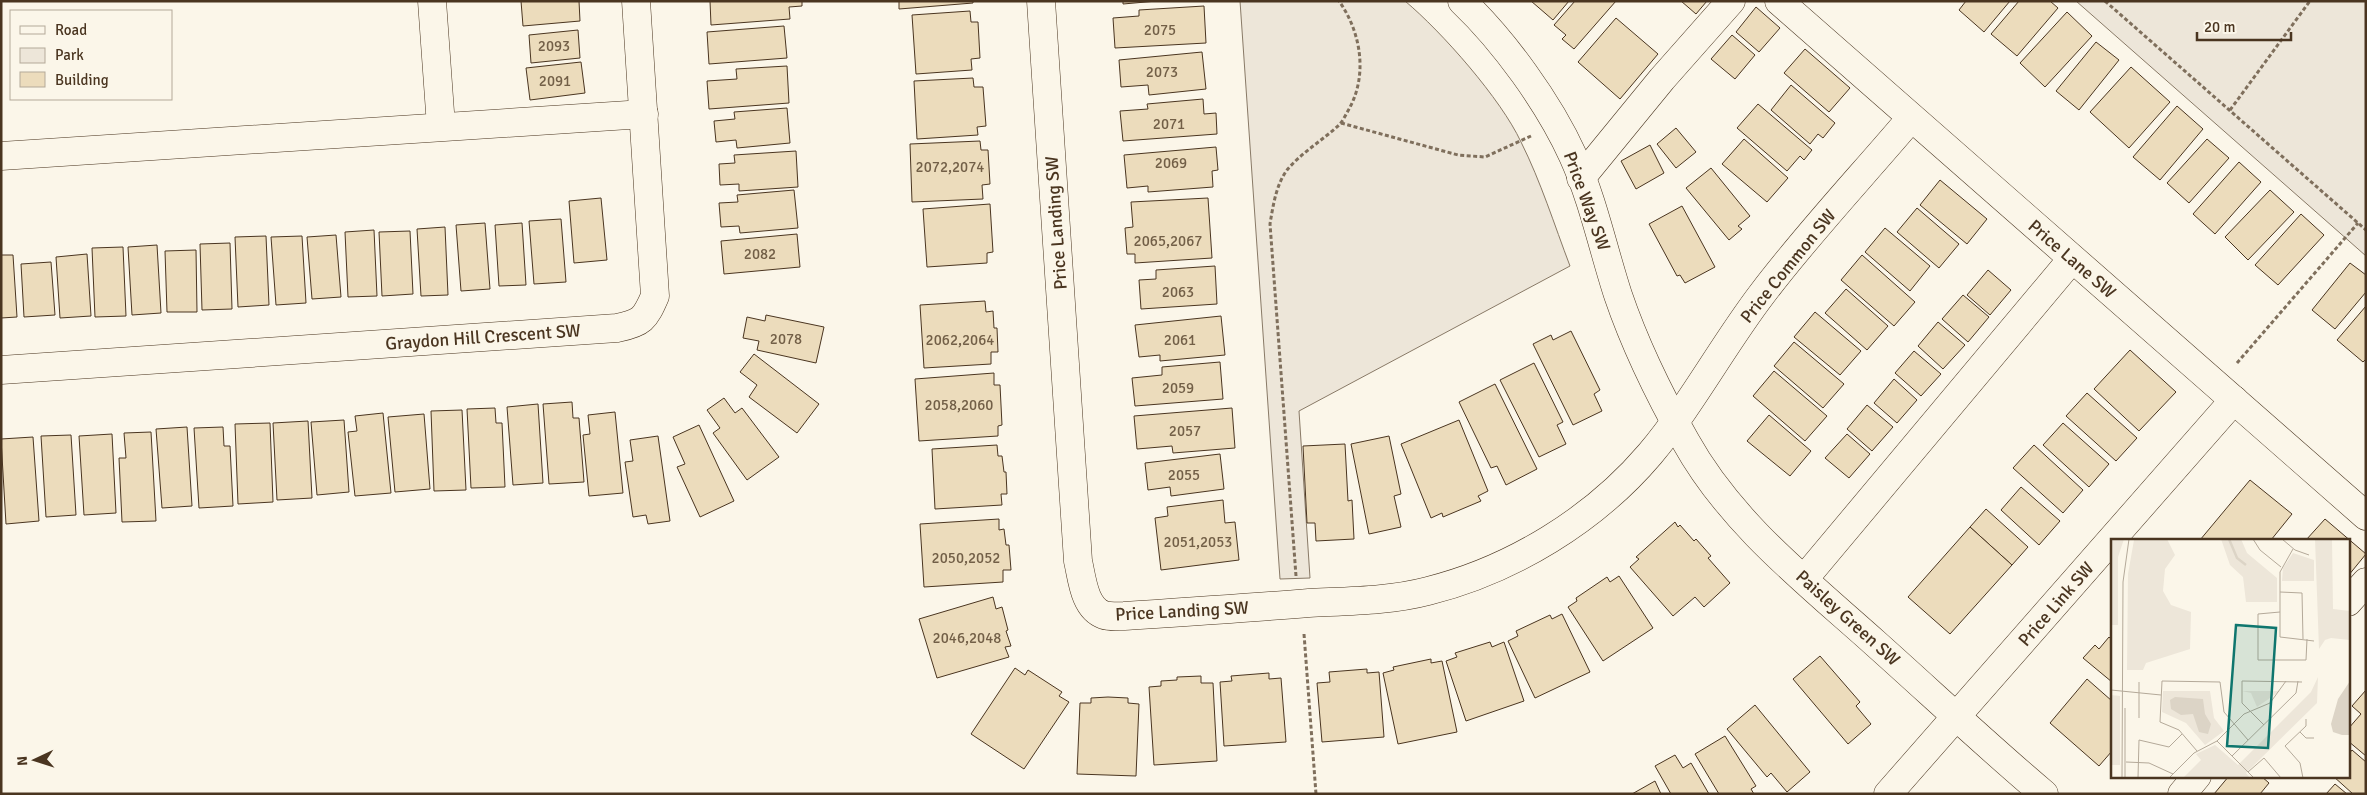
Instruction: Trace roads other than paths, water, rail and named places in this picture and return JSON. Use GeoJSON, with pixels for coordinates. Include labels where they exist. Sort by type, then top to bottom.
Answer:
{"type":"FeatureCollection","features":[{"type":"Feature","properties":{"kind":"street"},"geometry":{"type":"LineString","coordinates":[[432,1],[441,126]]}},
{"type":"Feature","properties":{"kind":"street","name":"Graydon Hill Crescent SW"},"geometry":{"type":"LineString","coordinates":[[1,370],[607,329],[637,324],[647,314],[654,296],[636,1]]}},
{"type":"Feature","properties":{"kind":"street","name":"Price Landing SW"},"geometry":{"type":"LineString","coordinates":[[1041,1],[1078,561],[1083,584],[1091,605],[1104,615],[1124,616],[1377,599],[1427,592],[1469,578],[1514,560],[1559,533],[1596,505],[1630,477],[1675,422]]}},
{"type":"Feature","properties":{"kind":"street","name":"Price Way SW"},"geometry":{"type":"LineString","coordinates":[[1462,1],[1503,46],[1556,123],[1574,156],[1619,297],[1650,370],[1675,422]]}},
{"type":"Feature","properties":{"kind":"street"},"geometry":{"type":"LineString","coordinates":[[1581,178],[1662,79],[1731,1]]}},
{"type":"Feature","properties":{"kind":"street","name":"Price Lane SW"},"geometry":{"type":"LineString","coordinates":[[1779,1],[2366,516]]}},
{"type":"Feature","properties":{"kind":"street"},"geometry":{"type":"LineString","coordinates":[[1,156],[644,114]]}},
{"type":"Feature","properties":{"kind":"street","name":"Price Common SW"},"geometry":{"type":"LineString","coordinates":[[1675,422],[1770,283],[1911,118]]}},
{"type":"Feature","properties":{"kind":"street"},"geometry":{"type":"LineString","coordinates":[[1804,579],[2072,259]]}},
{"type":"Feature","properties":{"kind":"street","name":"Price Link SW"},"geometry":{"type":"LineString","coordinates":[[1888,794],[1957,716],[2225,393]]}},
{"type":"Feature","properties":{"kind":"street","name":"Paisley Green SW"},"geometry":{"type":"LineString","coordinates":[[1675,422],[1703,470],[1730,505],[1772,551],[2044,794]]}},
{"type":"Feature","properties":{"kind":"street"},"geometry":{"type":"LineString","coordinates":[[2350,600],[2366,582]]}},
{"type":"Feature","properties":{"kind":"street"},"geometry":{"type":"LineString","coordinates":[[2182,794],[2195,778]]}}]}
